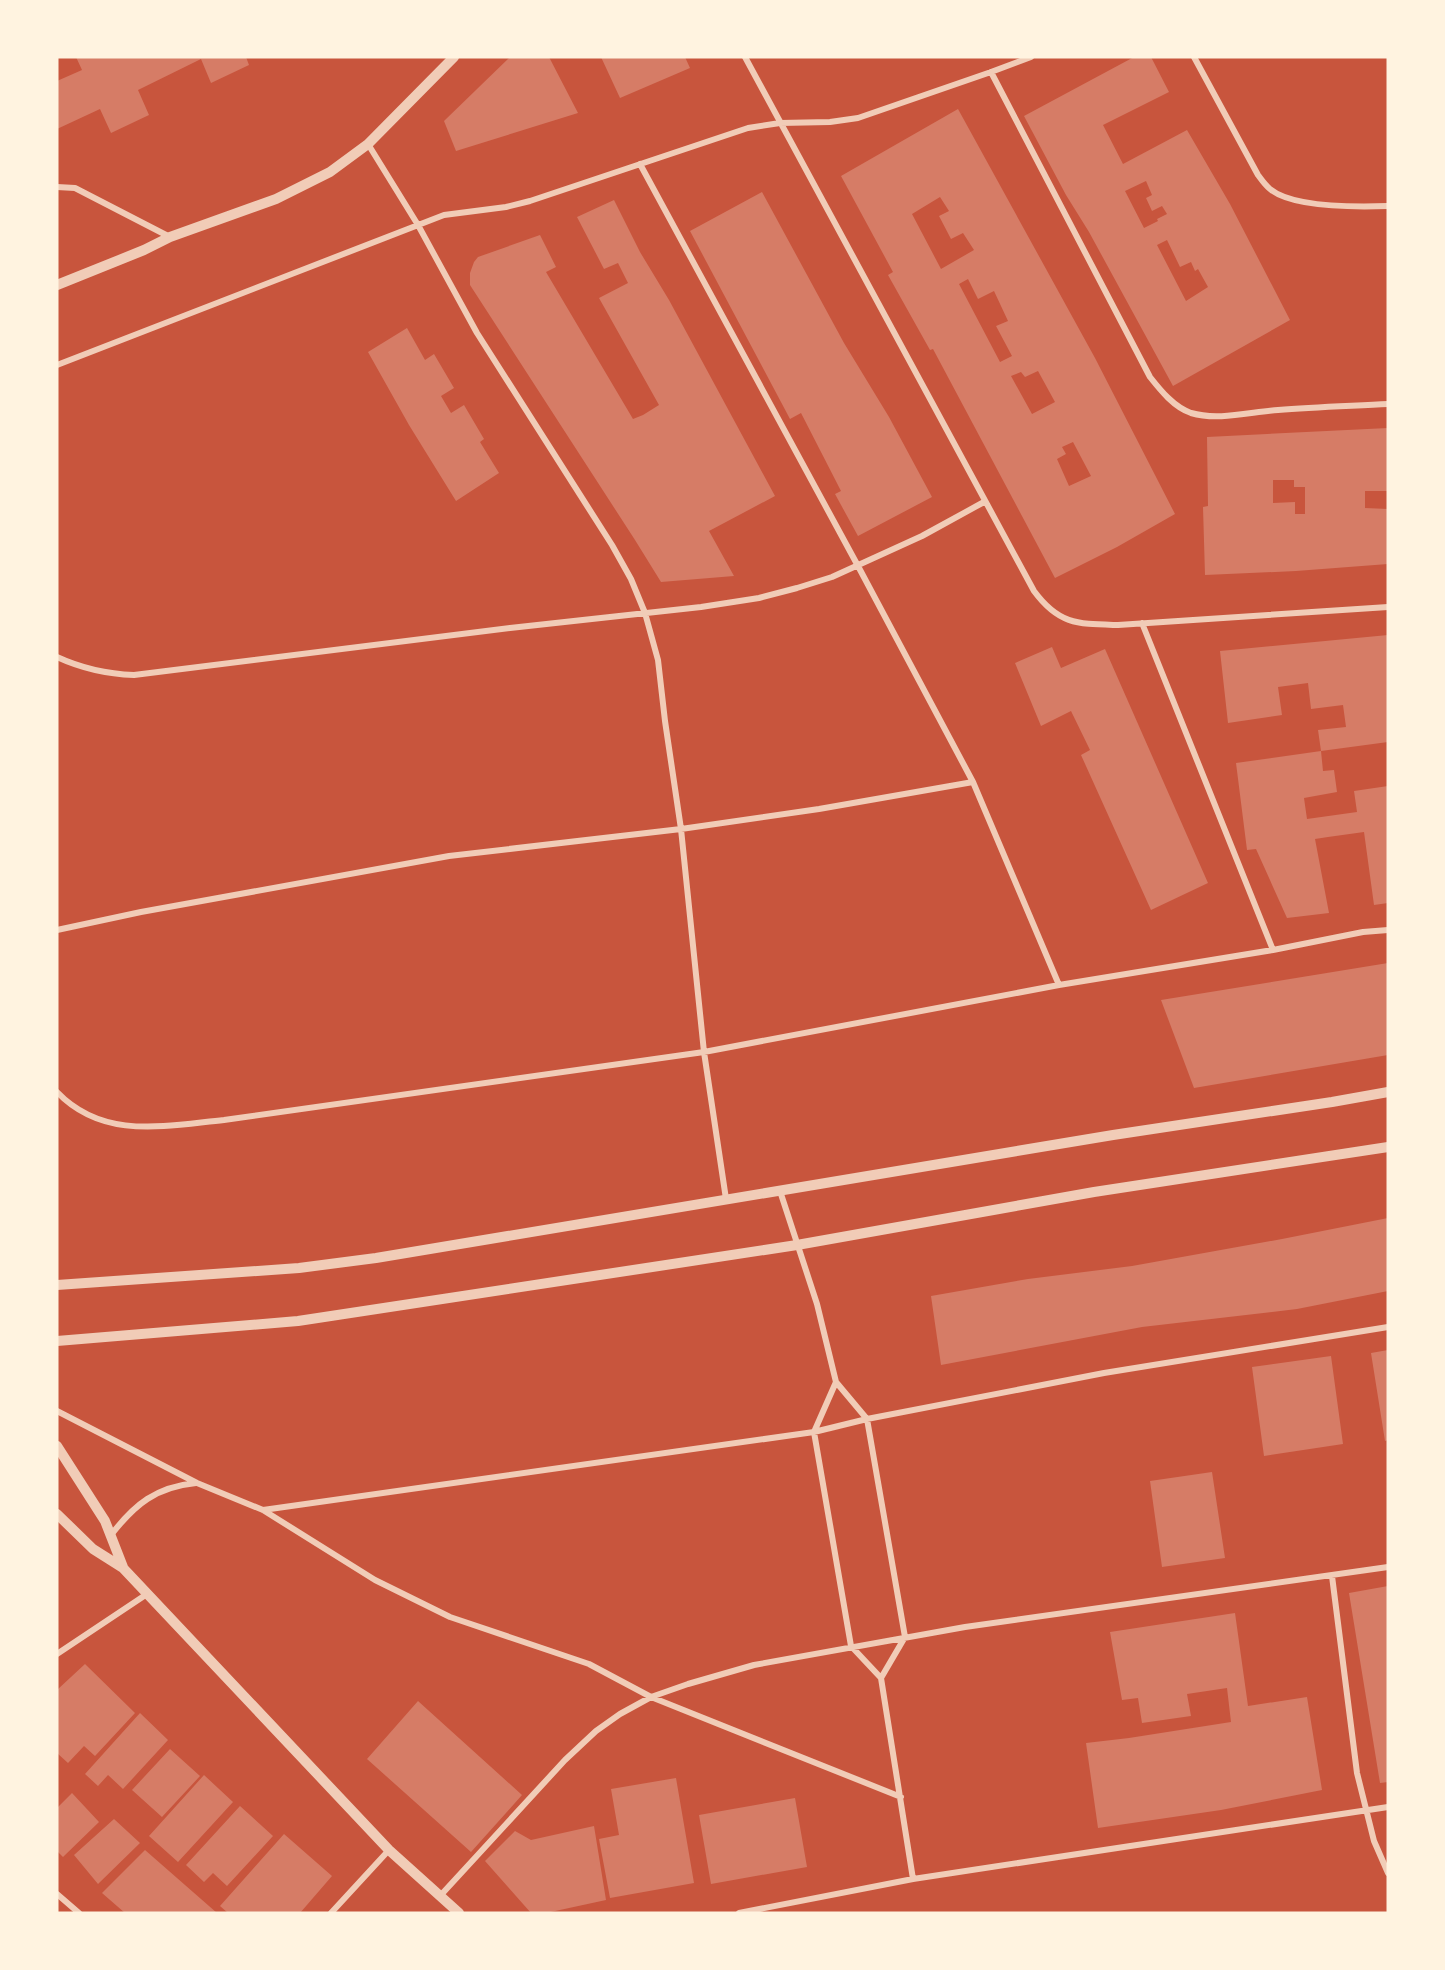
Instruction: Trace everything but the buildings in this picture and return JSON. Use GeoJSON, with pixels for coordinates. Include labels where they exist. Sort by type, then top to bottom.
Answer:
{"type":"FeatureCollection","features":[{"type":"Feature","properties":{"kind":"street"},"geometry":{"type":"LineString","coordinates":[[57,285],[144,250],[170,237],[276,199],[330,172],[369,144],[454,57]]}},
{"type":"Feature","properties":{"kind":"street"},"geometry":{"type":"LineString","coordinates":[[745,57],[984,502],[1034,591],[1054,613],[1079,623],[1118,625],[1388,607]]}},
{"type":"Feature","properties":{"kind":"street"},"geometry":{"type":"LineString","coordinates":[[57,365],[444,215],[514,205],[748,128],[780,123],[812,123],[858,118],[1031,57]]}},
{"type":"Feature","properties":{"kind":"street"},"geometry":{"type":"LineString","coordinates":[[1194,57],[1258,175],[1270,189],[1294,200],[1305,202],[1388,207]]}},
{"type":"Feature","properties":{"kind":"street"},"geometry":{"type":"LineString","coordinates":[[991,72],[1150,377],[1176,404],[1188,412],[1215,416],[1388,404]]}},
{"type":"Feature","properties":{"kind":"street"},"geometry":{"type":"LineString","coordinates":[[369,144],[418,225],[477,333],[612,545],[631,579],[645,613],[658,660],[681,829],[704,1052],[726,1199]]}},
{"type":"Feature","properties":{"kind":"street"},"geometry":{"type":"LineString","coordinates":[[639,164],[858,566],[972,783],[1059,985]]}},
{"type":"Feature","properties":{"kind":"street"},"geometry":{"type":"LineString","coordinates":[[57,188],[75,188],[170,237]]}},
{"type":"Feature","properties":{"kind":"street"},"geometry":{"type":"LineString","coordinates":[[57,657],[97,671],[134,675],[759,598],[797,588],[858,566],[922,536],[984,502]]}},
{"type":"Feature","properties":{"kind":"street"},"geometry":{"type":"LineString","coordinates":[[1142,623],[1273,950]]}},
{"type":"Feature","properties":{"kind":"street"},"geometry":{"type":"LineString","coordinates":[[57,930],[141,912],[449,856],[681,829],[819,810],[972,783]]}},
{"type":"Feature","properties":{"kind":"street"},"geometry":{"type":"LineString","coordinates":[[57,1092],[69,1104],[110,1124],[125,1127],[224,1120],[704,1052],[1059,985],[1273,950],[1363,932],[1388,930]]}},
{"type":"Feature","properties":{"kind":"street"},"geometry":{"type":"LineString","coordinates":[[57,1285],[299,1268],[376,1258],[1113,1135],[1388,1092]]}},
{"type":"Feature","properties":{"kind":"street"},"geometry":{"type":"LineString","coordinates":[[57,1341],[298,1321],[796,1245],[1094,1192],[1388,1147]]}},
{"type":"Feature","properties":{"kind":"street"},"geometry":{"type":"LineString","coordinates":[[780,1191],[817,1304],[836,1382],[867,1419],[905,1637],[881,1678]]}},
{"type":"Feature","properties":{"kind":"street"},"geometry":{"type":"LineString","coordinates":[[263,1510],[814,1432],[867,1419],[1104,1373],[1388,1327]]}},
{"type":"Feature","properties":{"kind":"street"},"geometry":{"type":"LineString","coordinates":[[836,1382],[814,1432],[851,1646],[881,1678],[913,1879]]}},
{"type":"Feature","properties":{"kind":"street"},"geometry":{"type":"LineString","coordinates":[[57,1411],[197,1483],[263,1510],[375,1580],[439,1612],[589,1664],[651,1697],[901,1797]]}},
{"type":"Feature","properties":{"kind":"street"},"geometry":{"type":"LineString","coordinates":[[57,1446],[96,1506],[111,1535],[123,1568]]}},
{"type":"Feature","properties":{"kind":"street"},"geometry":{"type":"LineString","coordinates":[[111,1535],[126,1516],[143,1501],[162,1490],[197,1483]]}},
{"type":"Feature","properties":{"kind":"street"},"geometry":{"type":"LineString","coordinates":[[57,1514],[93,1549],[123,1568],[389,1850],[459,1913]]}},
{"type":"Feature","properties":{"kind":"street"},"geometry":{"type":"LineString","coordinates":[[440,1896],[532,1795],[596,1731],[620,1714],[651,1697],[688,1684],[754,1665],[851,1646],[1388,1567]]}},
{"type":"Feature","properties":{"kind":"street"},"geometry":{"type":"LineString","coordinates":[[1332,1576],[1357,1773],[1374,1841],[1388,1873]]}},
{"type":"Feature","properties":{"kind":"street"},"geometry":{"type":"LineString","coordinates":[[57,1654],[147,1594]]}},
{"type":"Feature","properties":{"kind":"street"},"geometry":{"type":"LineString","coordinates":[[739,1913],[913,1879],[1388,1807]]}},
{"type":"Feature","properties":{"kind":"street"},"geometry":{"type":"LineString","coordinates":[[331,1913],[389,1850]]}},
{"type":"Feature","properties":{"kind":"street"},"geometry":{"type":"LineString","coordinates":[[57,1895],[79,1913]]}}]}
